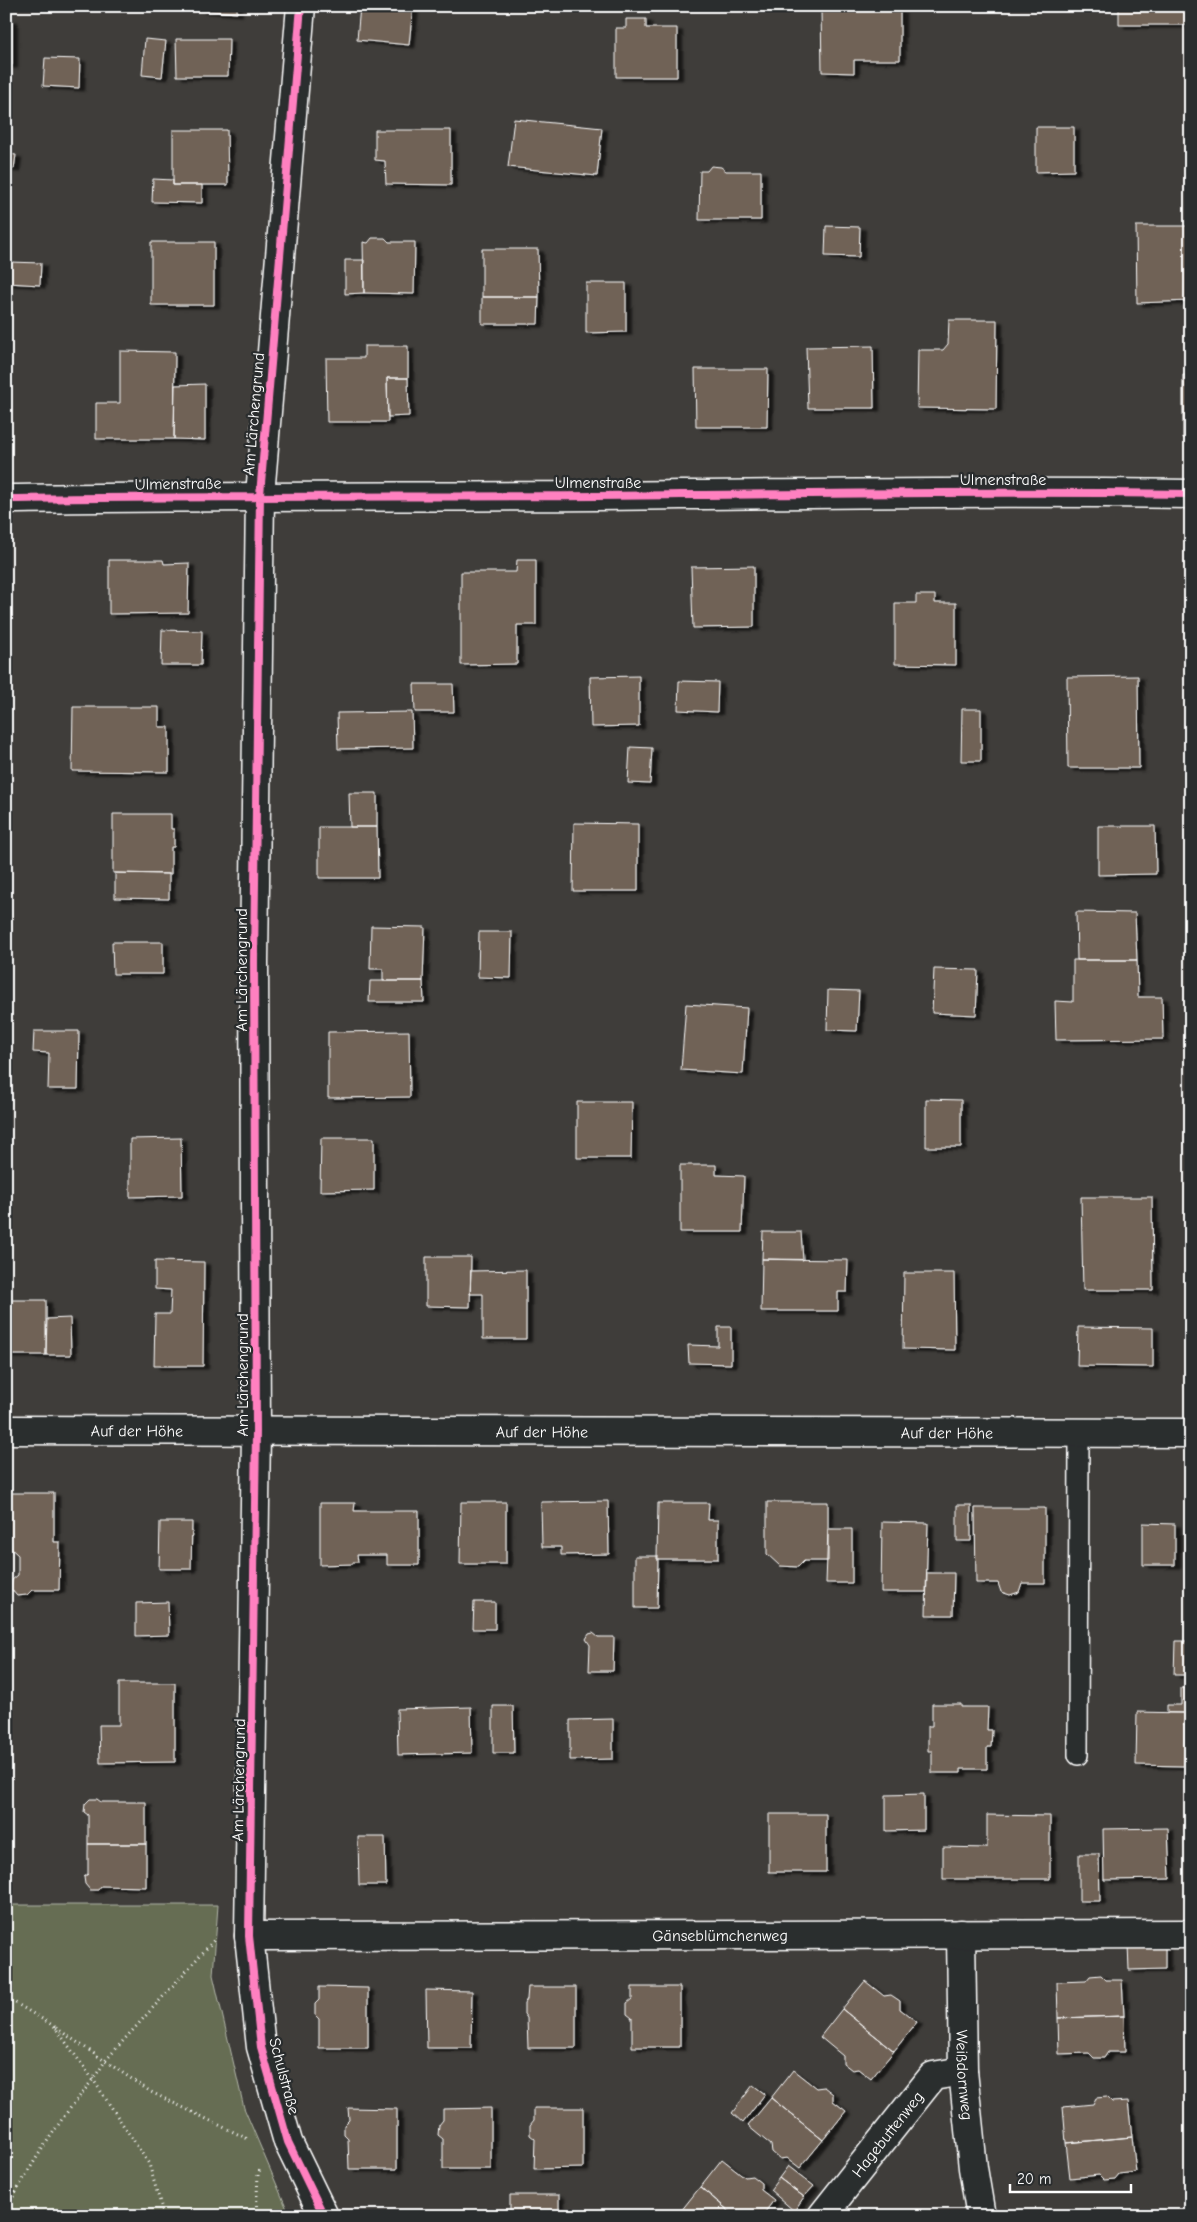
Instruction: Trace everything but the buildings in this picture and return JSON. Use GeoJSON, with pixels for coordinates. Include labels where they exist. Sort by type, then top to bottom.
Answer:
{"type":"FeatureCollection","features":[{"type":"Feature","properties":{"kind":"street","name":"Am Lärchengrund"},"geometry":{"type":"LineString","coordinates":[[249,1936],[256,1431],[254,962],[260,495],[301,6]]}},
{"type":"Feature","properties":{"kind":"street","name":"Ulmenstraße"},"geometry":{"type":"LineString","coordinates":[[6,499],[260,495],[516,496],[1049,492],[1191,494]]}},
{"type":"Feature","properties":{"kind":"street","name":"Auf der Höhe"},"geometry":{"type":"LineString","coordinates":[[6,1430],[1191,1433]]}},
{"type":"Feature","properties":{"kind":"street","name":"Weißdornweg"},"geometry":{"type":"LineString","coordinates":[[961,1934],[962,2071],[973,2168],[981,2216]]}},
{"type":"Feature","properties":{"kind":"street","name":"Gänseblümchenweg"},"geometry":{"type":"LineString","coordinates":[[249,1936],[1191,1934]]}},
{"type":"Feature","properties":{"kind":"street","name":"Schulstraße"},"geometry":{"type":"LineString","coordinates":[[249,1936],[261,2047],[279,2146],[324,2216]]}},
{"type":"Feature","properties":{"kind":"street","name":"Hagebuttenweg"},"geometry":{"type":"LineString","coordinates":[[822,2216],[933,2076],[962,2071]]}},
{"type":"Feature","properties":{"kind":"lane"},"geometry":{"type":"LineString","coordinates":[[1078,1756],[1079,1432]]}},
{"type":"Feature","properties":{"kind":"path"},"geometry":{"type":"LineString","coordinates":[[6,2210],[36,2156],[70,2108],[94,2080],[105,2061],[216,1938],[249,1936]]}},
{"type":"Feature","properties":{"kind":"path"},"geometry":{"type":"LineString","coordinates":[[6,2000],[12,2001],[54,2026],[151,2092],[279,2146],[258,2176],[256,2216]]}},
{"type":"Feature","properties":{"kind":"path"},"geometry":{"type":"LineString","coordinates":[[54,2026],[94,2080],[150,2164],[164,2216]]}},
{"type":"Feature","properties":{"kind":"green space"},"geometry":{"type":"Polygon","coordinates":[[[6,1905],[218,1905],[213,1975],[244,2108],[290,2216],[6,2216],[6,1905]]]}},
{"type":"Feature","properties":{"kind":"cycle path"},"geometry":{"type":"LineString","coordinates":[[301,6],[260,495],[254,962],[256,1431],[249,1936],[261,2047],[288,2142],[324,2216]]}},
{"type":"Feature","properties":{"kind":"cycle path"},"geometry":{"type":"LineString","coordinates":[[6,499],[967,493],[1191,494]]}}]}
